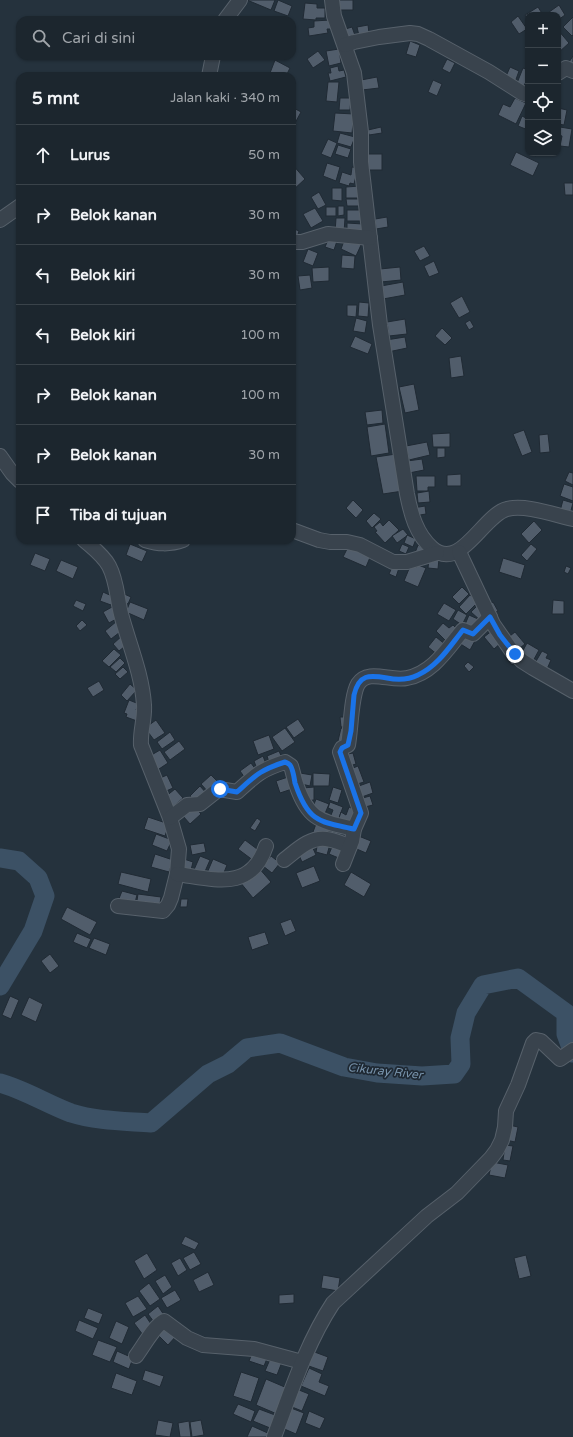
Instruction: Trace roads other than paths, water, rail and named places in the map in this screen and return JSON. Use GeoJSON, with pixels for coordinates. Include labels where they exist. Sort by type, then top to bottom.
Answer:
{"type":"FeatureCollection","features":[{"type":"Feature","properties":{"kind":"street"},"geometry":{"type":"LineString","coordinates":[[228,16],[240,0]]}},
{"type":"Feature","properties":{"kind":"street"},"geometry":{"type":"LineString","coordinates":[[332,0],[334,16],[354,73],[361,132],[361,162],[380,325],[411,511],[418,532],[427,544],[437,553]]}},
{"type":"Feature","properties":{"kind":"street"},"geometry":{"type":"LineString","coordinates":[[345,45],[386,36],[410,33],[418,34],[489,72],[525,94]]}},
{"type":"Feature","properties":{"kind":"street"},"geometry":{"type":"LineString","coordinates":[[209,72],[212,60]]}},
{"type":"Feature","properties":{"kind":"street"},"geometry":{"type":"LineString","coordinates":[[561,71],[566,68],[573,71]]}},
{"type":"Feature","properties":{"kind":"street"},"geometry":{"type":"LineString","coordinates":[[0,220],[16,209]]}},
{"type":"Feature","properties":{"kind":"street"},"geometry":{"type":"LineString","coordinates":[[296,242],[302,242],[328,234],[370,238]]}},
{"type":"Feature","properties":{"kind":"street"},"geometry":{"type":"LineString","coordinates":[[0,456],[16,477]]}},
{"type":"Feature","properties":{"kind":"street"},"geometry":{"type":"LineString","coordinates":[[296,531],[319,540],[330,542],[347,542],[360,545],[393,562],[407,562],[437,553],[448,554],[458,552],[492,518],[506,509],[523,508],[573,519]]}},
{"type":"Feature","properties":{"kind":"street"},"geometry":{"type":"LineString","coordinates":[[88,544],[103,557],[110,568],[114,580],[121,614],[131,645],[142,690],[144,712],[140,735],[141,745],[170,818],[179,849],[177,874],[171,898],[163,911],[118,906]]}},
{"type":"Feature","properties":{"kind":"street"},"geometry":{"type":"LineString","coordinates":[[458,552],[493,624],[506,644],[522,661],[573,691]]}},
{"type":"Feature","properties":{"kind":"street"},"geometry":{"type":"LineString","coordinates":[[343,864],[354,837],[354,829],[361,813],[340,752],[342,748],[348,745],[351,731],[354,695],[359,682],[368,676],[404,679],[418,675],[438,661],[463,630],[473,634],[490,617]]}},
{"type":"Feature","properties":{"kind":"street"},"geometry":{"type":"LineString","coordinates":[[170,818],[187,805],[200,804],[220,789],[237,792],[258,773],[267,768],[285,762],[289,763],[291,766],[296,784],[309,812],[326,822],[354,829]]}},
{"type":"Feature","properties":{"kind":"street"},"geometry":{"type":"LineString","coordinates":[[284,860],[300,847],[315,840],[328,839],[350,846]]}},
{"type":"Feature","properties":{"kind":"street"},"geometry":{"type":"LineString","coordinates":[[177,874],[224,881],[236,878],[250,871],[257,864],[263,855],[266,846]]}},
{"type":"Feature","properties":{"kind":"street"},"geometry":{"type":"LineString","coordinates":[[274,1437],[302,1362],[324,1316],[333,1304],[427,1216],[457,1193],[497,1150],[502,1140],[505,1127],[506,1111],[518,1085],[532,1043],[539,1040],[559,1059],[569,1053]]}},
{"type":"Feature","properties":{"kind":"street"},"geometry":{"type":"LineString","coordinates":[[136,1356],[152,1333],[161,1322],[164,1321],[187,1338],[203,1345],[254,1349],[302,1362]]}},
{"type":"Feature","properties":{"kind":"waterway","name":"Cikuray River"},"geometry":{"type":"LineString","coordinates":[[0,858],[19,861],[38,878],[45,896],[33,931],[0,986]]}},
{"type":"Feature","properties":{"kind":"waterway","name":"Cikuray River"},"geometry":{"type":"LineString","coordinates":[[0,1083],[18,1089],[81,1116],[151,1123],[208,1074],[228,1064],[247,1048],[280,1043],[344,1067],[377,1073],[422,1076],[454,1074],[461,1064],[460,1038],[466,1013],[483,985],[518,978],[566,1013],[566,1034],[573,1053]]}}]}
